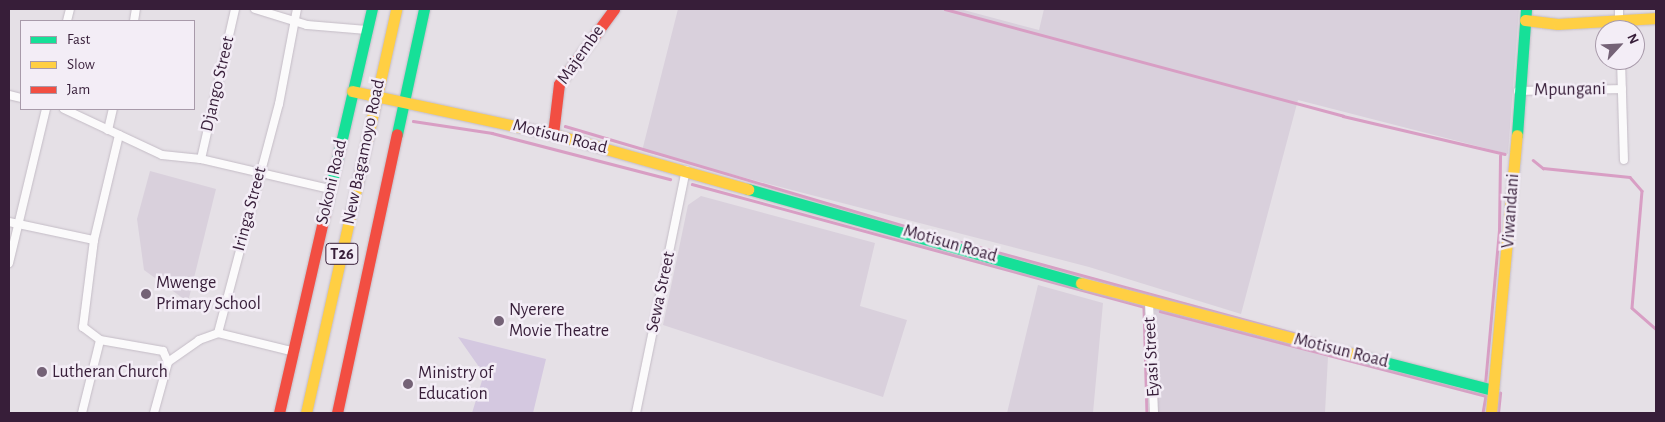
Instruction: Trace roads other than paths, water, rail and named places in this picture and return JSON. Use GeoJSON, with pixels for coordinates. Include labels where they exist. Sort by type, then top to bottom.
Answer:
{"type":"FeatureCollection","features":[{"type":"Feature","properties":{"kind":"main road","name":"Sokoni Road"},"geometry":{"type":"LineString","coordinates":[[280,413],[372,9]]}},
{"type":"Feature","properties":{"kind":"main road","name":"New Bagamoyo Road"},"geometry":{"type":"LineString","coordinates":[[306,413],[396,9]]}},
{"type":"Feature","properties":{"kind":"main road","name":"New Bagamoyo Road"},"geometry":{"type":"LineString","coordinates":[[337,413],[406,103],[424,9]]}},
{"type":"Feature","properties":{"kind":"main road","name":"Majembe"},"geometry":{"type":"LineString","coordinates":[[553,134],[560,84],[614,9]]}},
{"type":"Feature","properties":{"kind":"main road"},"geometry":{"type":"LineString","coordinates":[[1526,14],[1558,24],[1656,18]]}},
{"type":"Feature","properties":{"kind":"main road","name":"Viwandani"},"geometry":{"type":"LineString","coordinates":[[1491,413],[1511,224],[1518,90],[1526,14]]}},
{"type":"Feature","properties":{"kind":"main road","name":"Motisun Road"},"geometry":{"type":"LineString","coordinates":[[352,91],[376,94],[406,103],[553,134],[1149,302],[1493,390]]}},
{"type":"Feature","properties":{"kind":"street","name":"Django Street"},"geometry":{"type":"LineString","coordinates":[[201,159],[235,9]]}},
{"type":"Feature","properties":{"kind":"street"},"geometry":{"type":"LineString","coordinates":[[255,9],[293,20],[367,30]]}},
{"type":"Feature","properties":{"kind":"street","name":"Iringa Street"},"geometry":{"type":"LineString","coordinates":[[218,333],[262,173],[295,31],[293,20],[297,9]]}},
{"type":"Feature","properties":{"kind":"street"},"geometry":{"type":"LineString","coordinates":[[1621,70],[1624,160]]}},
{"type":"Feature","properties":{"kind":"street","name":"Mpungani"},"geometry":{"type":"LineString","coordinates":[[1518,90],[1622,89]]}},
{"type":"Feature","properties":{"kind":"street"},"geometry":{"type":"LineString","coordinates":[[9,262],[46,110]]}},
{"type":"Feature","properties":{"kind":"street"},"geometry":{"type":"LineString","coordinates":[[66,110],[162,155],[201,159],[330,189]]}},
{"type":"Feature","properties":{"kind":"street"},"geometry":{"type":"LineString","coordinates":[[108,130],[113,110]]}},
{"type":"Feature","properties":{"kind":"street"},"geometry":{"type":"LineString","coordinates":[[119,135],[94,240],[81,318],[86,332],[100,340],[163,350],[168,362],[154,413]]}},
{"type":"Feature","properties":{"kind":"street","name":"Sewa Street"},"geometry":{"type":"LineString","coordinates":[[636,413],[686,170]]}},
{"type":"Feature","properties":{"kind":"street"},"geometry":{"type":"LineString","coordinates":[[9,222],[94,240]]}},
{"type":"Feature","properties":{"kind":"street","name":"Eyasi Street"},"geometry":{"type":"LineString","coordinates":[[1149,302],[1154,413]]}},
{"type":"Feature","properties":{"kind":"street"},"geometry":{"type":"LineString","coordinates":[[168,362],[199,340],[218,333],[295,352]]}},
{"type":"Feature","properties":{"kind":"street"},"geometry":{"type":"LineString","coordinates":[[82,413],[100,340]]}},
{"type":"Feature","properties":{"kind":"waterway"},"geometry":{"type":"LineString","coordinates":[[945,9],[1343,116],[1505,154]]}},
{"type":"Feature","properties":{"kind":"waterway"},"geometry":{"type":"LineString","coordinates":[[413,121],[492,133],[670,179]]}},
{"type":"Feature","properties":{"kind":"waterway"},"geometry":{"type":"LineString","coordinates":[[565,126],[946,238],[1323,341]]}},
{"type":"Feature","properties":{"kind":"waterway"},"geometry":{"type":"LineString","coordinates":[[1485,384],[1499,230],[1500,156]]}},
{"type":"Feature","properties":{"kind":"waterway"},"geometry":{"type":"LineString","coordinates":[[1533,160],[1543,168],[1630,177],[1642,191],[1632,308],[1656,329]]}},
{"type":"Feature","properties":{"kind":"waterway"},"geometry":{"type":"LineString","coordinates":[[692,184],[1147,308]]}},
{"type":"Feature","properties":{"kind":"waterway"},"geometry":{"type":"LineString","coordinates":[[1144,307],[1147,413]]}},
{"type":"Feature","properties":{"kind":"waterway"},"geometry":{"type":"LineString","coordinates":[[1160,311],[1486,396],[1483,413]]}},
{"type":"Feature","properties":{"kind":"waterway"},"geometry":{"type":"LineString","coordinates":[[1498,413],[1500,393]]}},
{"type":"Feature","properties":{"kind":"place","name":"Mwenge Primary School"},"geometry":{"type":"Point","coordinates":[146,294]}},
{"type":"Feature","properties":{"kind":"place","name":"Nyerere Movie Theatre"},"geometry":{"type":"Point","coordinates":[499,321]}},
{"type":"Feature","properties":{"kind":"place","name":"Lutheran Church"},"geometry":{"type":"Point","coordinates":[42,372]}},
{"type":"Feature","properties":{"kind":"place","name":"Ministry of Education"},"geometry":{"type":"Point","coordinates":[408,384]}}]}
